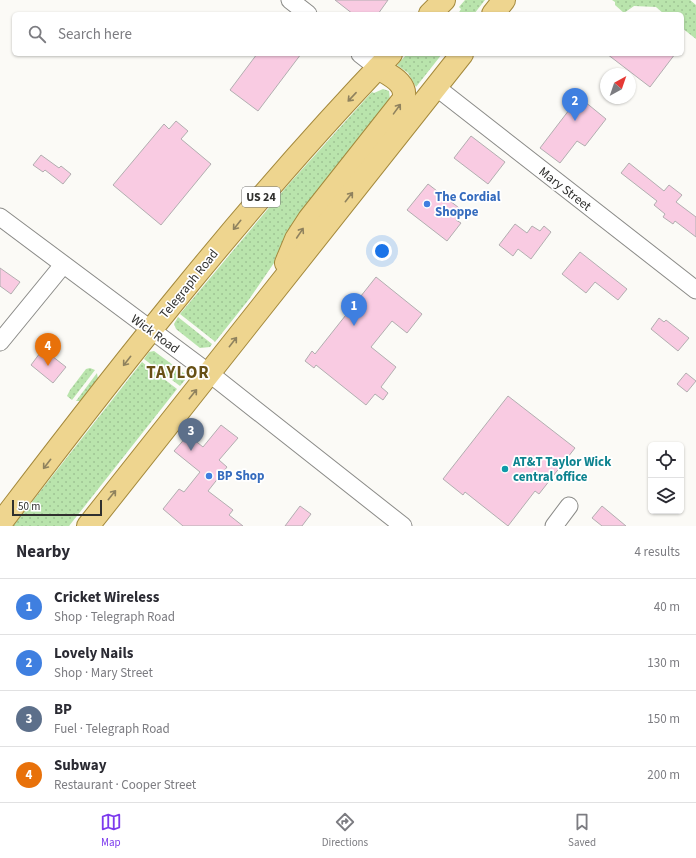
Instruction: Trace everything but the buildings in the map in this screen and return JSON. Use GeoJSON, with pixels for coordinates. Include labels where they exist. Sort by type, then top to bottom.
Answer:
{"type":"FeatureCollection","features":[{"type":"Feature","properties":{"kind":"main road"},"geometry":{"type":"LineString","coordinates":[[432,12],[444,0]]}},
{"type":"Feature","properties":{"kind":"main road"},"geometry":{"type":"LineString","coordinates":[[449,12],[459,0]]}},
{"type":"Feature","properties":{"kind":"main road"},"geometry":{"type":"LineString","coordinates":[[495,12],[504,0]]}},
{"type":"Feature","properties":{"kind":"main road"},"geometry":{"type":"LineString","coordinates":[[88,526],[460,56]]}},
{"type":"Feature","properties":{"kind":"main road"},"geometry":{"type":"LineString","coordinates":[[272,294],[296,239],[309,219],[403,100],[405,92],[385,61]]}},
{"type":"Feature","properties":{"kind":"main road","name":"Telegraph Road"},"geometry":{"type":"LineString","coordinates":[[0,524],[151,331],[244,217],[385,61]]}},
{"type":"Feature","properties":{"kind":"street"},"geometry":{"type":"LineString","coordinates":[[290,0],[305,12]]}},
{"type":"Feature","properties":{"kind":"street"},"geometry":{"type":"LineString","coordinates":[[367,56],[385,61]]}},
{"type":"Feature","properties":{"kind":"street","name":"Mary Street"},"geometry":{"type":"LineString","coordinates":[[436,87],[696,290]]}},
{"type":"Feature","properties":{"kind":"street","name":"Wick Road"},"geometry":{"type":"LineString","coordinates":[[0,217],[209,373],[403,526]]}},
{"type":"Feature","properties":{"kind":"street"},"geometry":{"type":"LineString","coordinates":[[0,342],[63,265]]}},
{"type":"Feature","properties":{"kind":"street"},"geometry":{"type":"LineString","coordinates":[[554,526],[569,506]]}},
{"type":"Feature","properties":{"kind":"green space"},"geometry":{"type":"Polygon","coordinates":[[[465,0],[485,0],[476,12],[459,12],[461,9],[459,7],[465,0]]]}},
{"type":"Feature","properties":{"kind":"green space"},"geometry":{"type":"Polygon","coordinates":[[[612,0],[690,0],[696,5],[696,39],[684,30],[684,12],[662,12],[656,7],[634,6],[625,12],[623,12],[615,5],[615,2],[612,0]]]}},
{"type":"Feature","properties":{"kind":"green space"},"geometry":{"type":"Polygon","coordinates":[[[405,56],[440,56],[416,87],[408,73],[397,65],[405,56]]]}},
{"type":"Feature","properties":{"kind":"green space"},"geometry":{"type":"Polygon","coordinates":[[[383,89],[389,91],[390,101],[302,222],[250,298],[215,342],[180,314],[288,185],[372,92],[374,93],[383,89]]]}},
{"type":"Feature","properties":{"kind":"green space"},"geometry":{"type":"Polygon","coordinates":[[[178,317],[212,344],[210,347],[200,348],[176,329],[174,324],[178,317]]]}},
{"type":"Feature","properties":{"kind":"green space"},"geometry":{"type":"Polygon","coordinates":[[[154,351],[185,374],[185,380],[180,386],[144,359],[149,352],[154,351]]]}},
{"type":"Feature","properties":{"kind":"green space"},"geometry":{"type":"Polygon","coordinates":[[[142,362],[177,389],[69,526],[13,526],[142,362]]]}},
{"type":"Feature","properties":{"kind":"green space"},"geometry":{"type":"Polygon","coordinates":[[[90,368],[95,370],[72,400],[67,396],[70,390],[86,369],[90,368]]]}},
{"type":"Feature","properties":{"kind":"green space"},"geometry":{"type":"Polygon","coordinates":[[[97,373],[98,380],[81,401],[76,401],[97,373]]]}},
{"type":"Feature","properties":{"kind":"place","name":"Lovely Nails"},"geometry":{"type":"Point","coordinates":[575,121]}},
{"type":"Feature","properties":{"kind":"place","name":"The Cordial Shoppe"},"geometry":{"type":"Point","coordinates":[427,204]}},
{"type":"Feature","properties":{"kind":"place","name":"Cricket Wireless"},"geometry":{"type":"Point","coordinates":[354,326]}},
{"type":"Feature","properties":{"kind":"place","name":"Subway"},"geometry":{"type":"Point","coordinates":[48,366]}},
{"type":"Feature","properties":{"kind":"place","name":"BP"},"geometry":{"type":"Point","coordinates":[191,451]}},
{"type":"Feature","properties":{"kind":"place","name":"AT&T Taylor Wick central office"},"geometry":{"type":"Point","coordinates":[505,469]}},
{"type":"Feature","properties":{"kind":"place","name":"BP Shop"},"geometry":{"type":"Point","coordinates":[209,476]}},
{"type":"Feature","properties":{"kind":"district","name":"TAYLOR"},"geometry":{"type":"Point","coordinates":[178,373]}}]}
